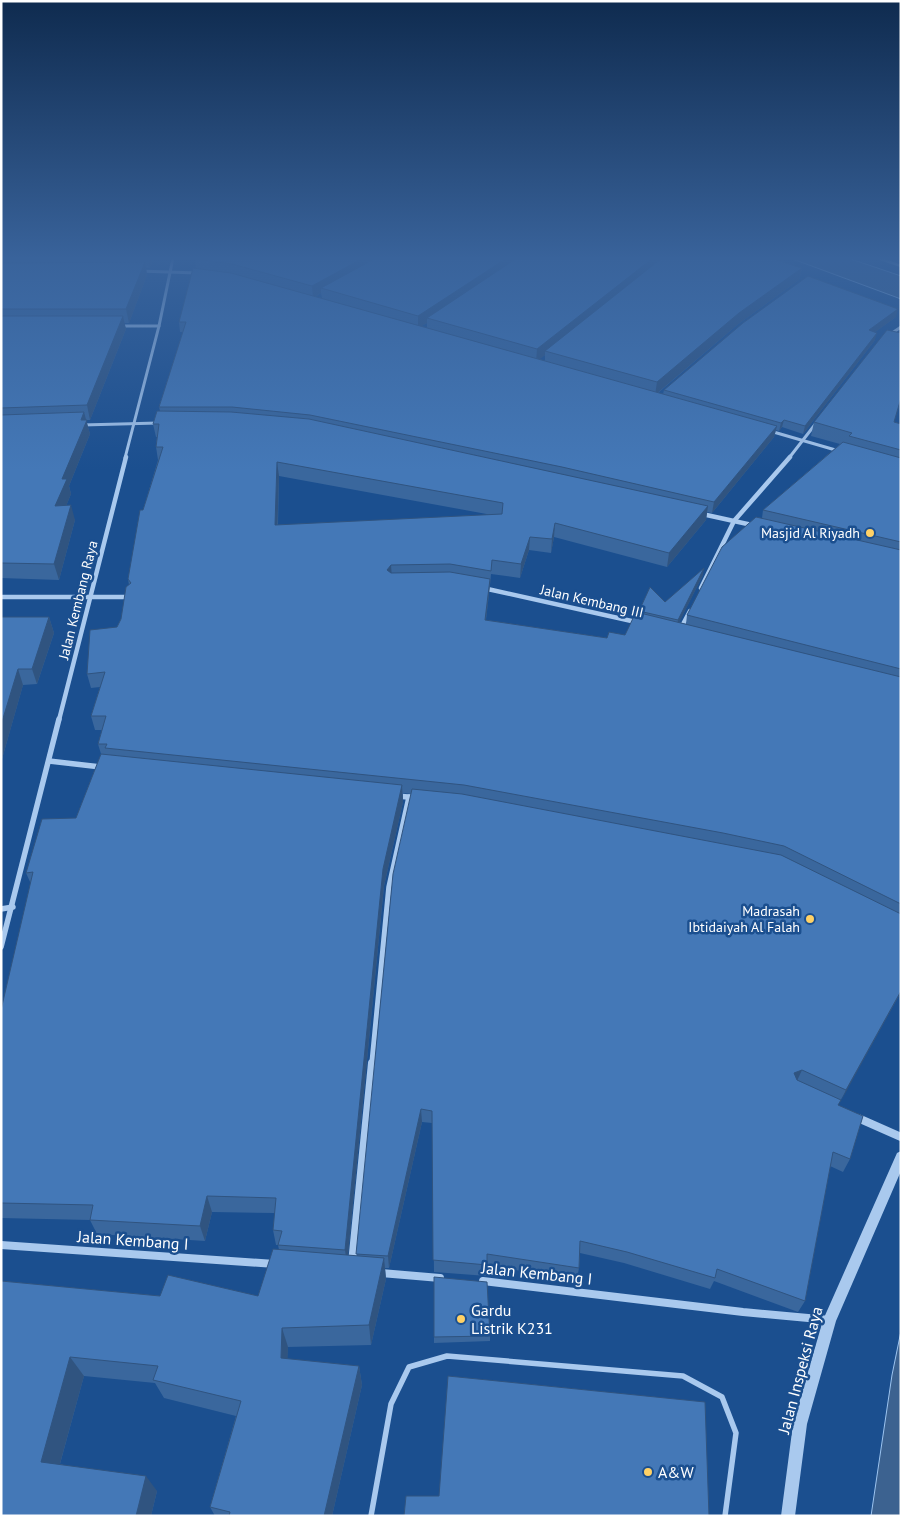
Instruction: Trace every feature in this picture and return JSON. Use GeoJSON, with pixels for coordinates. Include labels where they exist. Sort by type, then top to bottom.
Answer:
{"type":"FeatureCollection","features":[{"type":"Feature","properties":{"kind":"street","name":"Jalan Kembang Raya"},"geometry":{"type":"LineString","coordinates":[[1,946],[13,907],[158,329]]}},
{"type":"Feature","properties":{"kind":"street"},"geometry":{"type":"LineString","coordinates":[[886,336],[898,329]]}},
{"type":"Feature","properties":{"kind":"street"},"geometry":{"type":"LineString","coordinates":[[700,589],[734,521],[804,441],[819,418]]}},
{"type":"Feature","properties":{"kind":"street"},"geometry":{"type":"LineString","coordinates":[[78,426],[163,423]]}},
{"type":"Feature","properties":{"kind":"street"},"geometry":{"type":"LineString","coordinates":[[767,430],[848,454]]}},
{"type":"Feature","properties":{"kind":"street"},"geometry":{"type":"LineString","coordinates":[[696,512],[762,528]]}},
{"type":"Feature","properties":{"kind":"street","name":"Jalan Kembang III"},"geometry":{"type":"LineString","coordinates":[[473,585],[642,624]]}},
{"type":"Feature","properties":{"kind":"street"},"geometry":{"type":"LineString","coordinates":[[1,597],[130,597]]}},
{"type":"Feature","properties":{"kind":"street"},"geometry":{"type":"LineString","coordinates":[[688,635],[679,632],[692,606]]}},
{"type":"Feature","properties":{"kind":"street"},"geometry":{"type":"LineString","coordinates":[[49,762],[111,768]]}},
{"type":"Feature","properties":{"kind":"street"},"geometry":{"type":"LineString","coordinates":[[389,795],[427,800]]}},
{"type":"Feature","properties":{"kind":"street"},"geometry":{"type":"LineString","coordinates":[[352,1271],[389,887],[409,797]]}},
{"type":"Feature","properties":{"kind":"street"},"geometry":{"type":"LineString","coordinates":[[1,909],[13,907]]}},
{"type":"Feature","properties":{"kind":"street"},"geometry":{"type":"LineString","coordinates":[[850,1115],[901,1137]]}},
{"type":"Feature","properties":{"kind":"street","name":"Jalan Inspeksi Raya"},"geometry":{"type":"LineString","coordinates":[[788,1516],[800,1424],[830,1320],[901,1157]]}},
{"type":"Feature","properties":{"kind":"street","name":"Jalan Kembang I"},"geometry":{"type":"LineString","coordinates":[[1,1245],[283,1265]]}},
{"type":"Feature","properties":{"kind":"street"},"geometry":{"type":"LineString","coordinates":[[371,1272],[450,1279]]}},
{"type":"Feature","properties":{"kind":"street","name":"Jalan Kembang I"},"geometry":{"type":"LineString","coordinates":[[470,1280],[559,1288],[774,1316],[830,1320]]}},
{"type":"Feature","properties":{"kind":"lane"},"geometry":{"type":"LineString","coordinates":[[371,1516],[391,1404],[409,1367],[446,1356],[683,1376],[722,1397],[736,1433],[725,1516]]}},
{"type":"Feature","properties":{"kind":"water"},"geometry":{"type":"Polygon","coordinates":[[[901,1331],[901,1516],[871,1516],[892,1375],[901,1331]]]}},
{"type":"Feature","properties":{"kind":"building"},"geometry":{"type":"Polygon","coordinates":[[[1,329],[118,329],[87,405],[1,408],[1,329]]]}},
{"type":"Feature","properties":{"kind":"building"},"geometry":{"type":"Polygon","coordinates":[[[184,329],[430,329],[777,426],[714,502],[562,467],[310,415],[232,407],[159,407],[184,329]]]}},
{"type":"Feature","properties":{"kind":"building"},"geometry":{"type":"Polygon","coordinates":[[[465,329],[563,329],[537,349],[465,329]]]}},
{"type":"Feature","properties":{"kind":"building"},"geometry":{"type":"Polygon","coordinates":[[[573,329],[720,329],[657,382],[545,351],[573,329]]]}},
{"type":"Feature","properties":{"kind":"building"},"geometry":{"type":"Polygon","coordinates":[[[736,329],[871,329],[869,330],[877,333],[805,426],[784,420],[781,423],[664,390],[736,329]]]}},
{"type":"Feature","properties":{"kind":"building"},"geometry":{"type":"Polygon","coordinates":[[[887,330],[901,333],[901,398],[894,422],[901,424],[901,450],[849,436],[852,433],[814,422],[887,330]]]}},
{"type":"Feature","properties":{"kind":"building"},"geometry":{"type":"Polygon","coordinates":[[[157,411],[231,412],[309,419],[708,506],[669,553],[555,523],[552,539],[530,537],[521,564],[492,560],[491,571],[450,564],[391,565],[387,570],[391,573],[450,572],[490,579],[485,620],[607,638],[609,632],[625,635],[636,612],[901,677],[901,904],[784,846],[723,833],[464,785],[105,748],[107,744],[98,744],[106,716],[91,716],[105,672],[87,674],[90,630],[117,627],[121,619],[126,587],[131,583],[128,579],[140,510],[143,510],[163,447],[156,447],[159,424],[153,424],[157,411]],[[277,462],[275,525],[502,514],[503,503],[277,462]]]}},
{"type":"Feature","properties":{"kind":"building"},"geometry":{"type":"Polygon","coordinates":[[[84,412],[81,420],[87,420],[62,479],[67,479],[55,506],[71,505],[54,564],[1,563],[1,415],[84,412]]]}},
{"type":"Feature","properties":{"kind":"building","name":"Masjid Al Riyadh"},"geometry":{"type":"Polygon","coordinates":[[[843,442],[901,458],[901,542],[763,510],[843,442]]]}},
{"type":"Feature","properties":{"kind":"building"},"geometry":{"type":"Polygon","coordinates":[[[756,517],[901,550],[901,669],[687,615],[722,547],[756,517]]]}},
{"type":"Feature","properties":{"kind":"building"},"geometry":{"type":"Polygon","coordinates":[[[704,568],[678,620],[639,611],[650,587],[665,602],[704,568]]]}},
{"type":"Feature","properties":{"kind":"building"},"geometry":{"type":"Polygon","coordinates":[[[1,617],[49,617],[32,669],[18,669],[1,725],[1,617]]]}},
{"type":"Feature","properties":{"kind":"building"},"geometry":{"type":"Polygon","coordinates":[[[101,754],[402,785],[383,869],[345,1250],[278,1245],[282,1231],[273,1230],[276,1198],[207,1196],[200,1226],[90,1220],[93,1205],[1,1203],[1,1010],[33,872],[26,873],[42,819],[76,818],[101,754]]]}},
{"type":"Feature","properties":{"kind":"building"},"geometry":{"type":"Polygon","coordinates":[[[412,789],[462,794],[781,855],[901,914],[901,991],[846,1090],[802,1070],[794,1073],[797,1080],[841,1100],[838,1105],[863,1116],[850,1159],[833,1152],[805,1301],[717,1269],[715,1278],[627,1252],[580,1241],[579,1268],[487,1254],[487,1265],[433,1260],[432,1111],[421,1109],[388,1256],[356,1254],[393,874],[412,789]]]}},
{"type":"Feature","properties":{"kind":"building"},"geometry":{"type":"Polygon","coordinates":[[[273,1249],[384,1258],[369,1325],[282,1328],[281,1358],[359,1366],[324,1516],[229,1516],[230,1512],[210,1507],[241,1401],[153,1380],[158,1366],[70,1357],[41,1462],[146,1476],[136,1516],[1,1516],[1,1281],[160,1296],[168,1275],[258,1296],[273,1249]]]}},
{"type":"Feature","properties":{"kind":"building","name":"Gardu Listrik K231"},"geometry":{"type":"Polygon","coordinates":[[[434,1277],[487,1282],[490,1336],[434,1337],[434,1277]]]}},
{"type":"Feature","properties":{"kind":"building"},"geometry":{"type":"Polygon","coordinates":[[[448,1376],[705,1402],[709,1516],[404,1516],[406,1496],[439,1496],[448,1376]]]}},
{"type":"Feature","properties":{"kind":"place","name":"Masjid Al Riyadh"},"geometry":{"type":"Point","coordinates":[870,533]}},
{"type":"Feature","properties":{"kind":"place","name":"Madrasah Ibtidaiyah Al Falah"},"geometry":{"type":"Point","coordinates":[810,919]}},
{"type":"Feature","properties":{"kind":"place","name":"Gardu Listrik K231"},"geometry":{"type":"Point","coordinates":[461,1319]}},
{"type":"Feature","properties":{"kind":"place","name":"A&W"},"geometry":{"type":"Point","coordinates":[648,1472]}}]}
